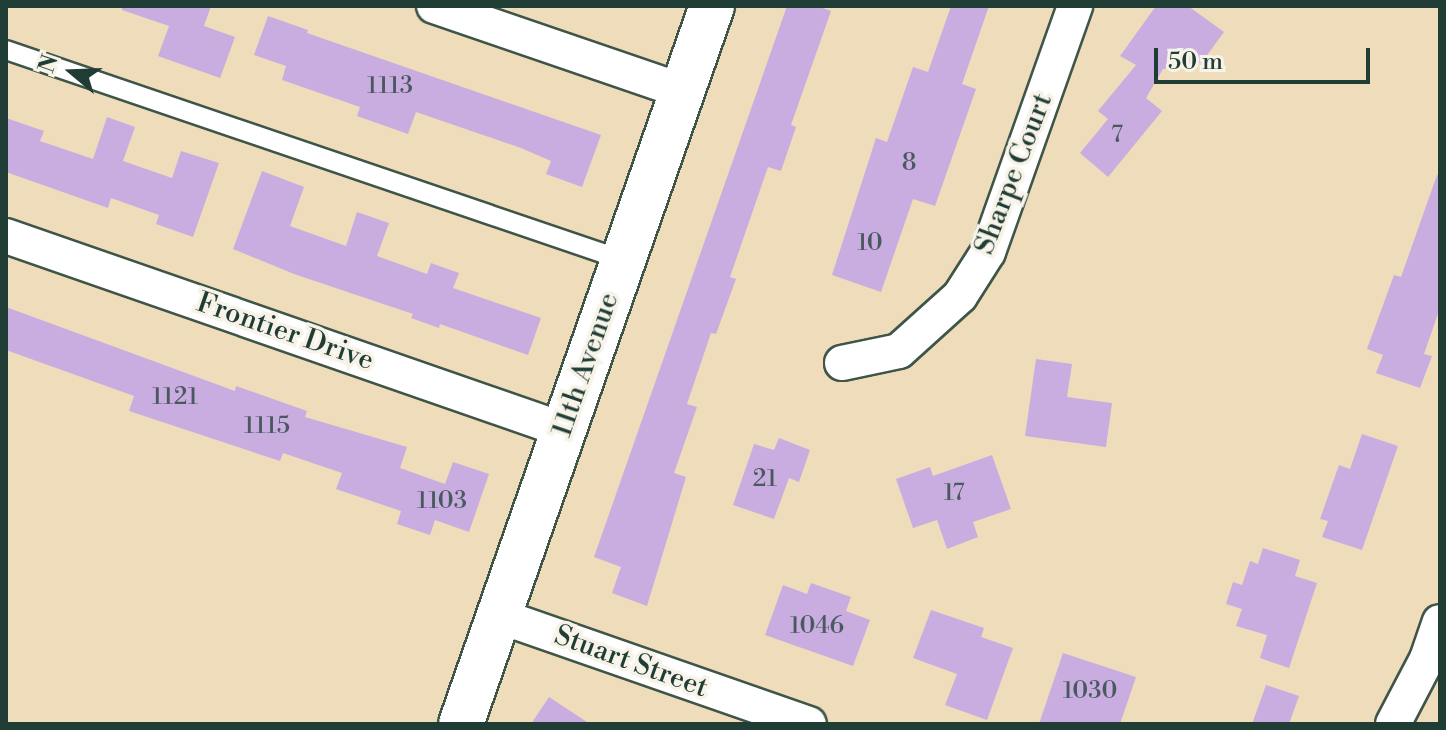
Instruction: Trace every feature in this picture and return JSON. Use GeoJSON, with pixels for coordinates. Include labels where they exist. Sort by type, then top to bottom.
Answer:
{"type":"FeatureCollection","features":[{"type":"Feature","properties":{"kind":"street"},"geometry":{"type":"LineString","coordinates":[[434,6],[682,91]]}},
{"type":"Feature","properties":{"kind":"street","name":"11th Avenue"},"geometry":{"type":"LineString","coordinates":[[461,724],[712,6]]}},
{"type":"Feature","properties":{"kind":"street","name":"Sharpe Court"},"geometry":{"type":"LineString","coordinates":[[842,363],[899,351],[967,285],[988,252],[1075,6]]}},
{"type":"Feature","properties":{"kind":"street","name":"Frontier Drive"},"geometry":{"type":"LineString","coordinates":[[6,236],[564,430]]}},
{"type":"Feature","properties":{"kind":"street","name":"Stuart Street"},"geometry":{"type":"LineString","coordinates":[[499,616],[720,709],[809,724]]}},
{"type":"Feature","properties":{"kind":"street"},"geometry":{"type":"LineString","coordinates":[[1393,724],[1433,661],[1440,622]]}},
{"type":"Feature","properties":{"kind":"lane"},"geometry":{"type":"LineString","coordinates":[[6,50],[623,260]]}},
{"type":"Feature","properties":{"kind":"building"},"geometry":{"type":"Polygon","coordinates":[[[122,6],[211,6],[204,26],[235,37],[220,78],[158,56],[169,26],[122,10],[122,6]]]}},
{"type":"Feature","properties":{"kind":"building"},"geometry":{"type":"Polygon","coordinates":[[[787,6],[817,6],[831,11],[791,125],[796,127],[781,171],[768,167],[730,277],[736,279],[716,334],[711,333],[687,404],[697,407],[674,473],[686,477],[647,606],[612,593],[621,567],[594,557],[787,6]]]}},
{"type":"Feature","properties":{"kind":"building"},"geometry":{"type":"Polygon","coordinates":[[[951,6],[989,6],[962,84],[976,89],[935,206],[913,199],[881,292],[832,275],[876,138],[887,142],[913,67],[928,72],[951,6]]]}},
{"type":"Feature","properties":{"kind":"building"},"geometry":{"type":"Polygon","coordinates":[[[1156,6],[1188,6],[1224,32],[1202,62],[1163,69],[1146,98],[1162,111],[1108,177],[1080,153],[1108,119],[1098,111],[1136,65],[1120,56],[1156,6]]]}},
{"type":"Feature","properties":{"kind":"building"},"geometry":{"type":"Polygon","coordinates":[[[268,16],[308,30],[307,33],[601,135],[582,187],[546,174],[551,161],[521,148],[416,112],[408,134],[357,116],[360,107],[282,80],[286,66],[254,55],[268,16]]]}},
{"type":"Feature","properties":{"kind":"building"},"geometry":{"type":"Polygon","coordinates":[[[107,117],[135,127],[123,161],[172,178],[181,151],[219,163],[193,237],[156,224],[159,215],[111,198],[108,208],[6,172],[6,118],[44,131],[40,141],[93,159],[107,117]]]}},
{"type":"Feature","properties":{"kind":"building"},"geometry":{"type":"Polygon","coordinates":[[[262,171],[304,187],[290,226],[346,246],[357,212],[389,223],[377,256],[427,274],[431,263],[459,273],[453,288],[541,318],[528,355],[440,324],[439,328],[411,318],[413,314],[294,274],[233,249],[262,171]]]}},
{"type":"Feature","properties":{"kind":"building"},"geometry":{"type":"Polygon","coordinates":[[[1437,175],[1440,176],[1440,308],[1424,354],[1432,356],[1420,388],[1376,373],[1383,355],[1367,349],[1394,275],[1401,277],[1437,175]]]}},
{"type":"Feature","properties":{"kind":"building"},"geometry":{"type":"Polygon","coordinates":[[[6,307],[235,391],[236,386],[307,411],[305,417],[407,447],[400,468],[445,484],[453,462],[489,474],[469,532],[435,520],[430,535],[397,524],[401,511],[336,489],[342,473],[283,453],[280,461],[129,411],[134,396],[6,350],[6,307]]]}},
{"type":"Feature","properties":{"kind":"building"},"geometry":{"type":"Polygon","coordinates":[[[1036,359],[1072,364],[1067,397],[1112,403],[1106,447],[1025,436],[1036,359]]]}},
{"type":"Feature","properties":{"kind":"building"},"geometry":{"type":"Polygon","coordinates":[[[1362,434],[1398,446],[1362,550],[1322,537],[1328,521],[1320,519],[1339,465],[1350,469],[1362,434]]]}},
{"type":"Feature","properties":{"kind":"building"},"geometry":{"type":"Polygon","coordinates":[[[779,438],[810,450],[799,482],[789,478],[774,519],[733,505],[754,444],[774,450],[779,438]]]}},
{"type":"Feature","properties":{"kind":"building"},"geometry":{"type":"Polygon","coordinates":[[[992,455],[1011,509],[973,522],[978,537],[947,549],[937,520],[913,528],[896,479],[930,467],[933,476],[992,455]]]}},
{"type":"Feature","properties":{"kind":"building"},"geometry":{"type":"Polygon","coordinates":[[[1263,548],[1300,560],[1295,576],[1317,583],[1289,668],[1260,658],[1267,635],[1236,626],[1242,609],[1226,604],[1233,582],[1242,585],[1250,561],[1258,564],[1263,548]]]}},
{"type":"Feature","properties":{"kind":"building"},"geometry":{"type":"Polygon","coordinates":[[[811,583],[851,597],[846,611],[870,620],[853,666],[765,635],[783,585],[807,594],[811,583]]]}},
{"type":"Feature","properties":{"kind":"building"},"geometry":{"type":"Polygon","coordinates":[[[931,610],[984,628],[981,637],[1013,648],[987,720],[945,705],[957,674],[913,658],[931,610]]]}},
{"type":"Feature","properties":{"kind":"building"},"geometry":{"type":"Polygon","coordinates":[[[1063,653],[1136,677],[1120,724],[1039,724],[1063,653]]]}},
{"type":"Feature","properties":{"kind":"building"},"geometry":{"type":"Polygon","coordinates":[[[1266,685],[1299,696],[1289,724],[1252,724],[1266,685]]]}},
{"type":"Feature","properties":{"kind":"building"},"geometry":{"type":"Polygon","coordinates":[[[549,697],[590,724],[531,724],[549,697]]]}}]}
